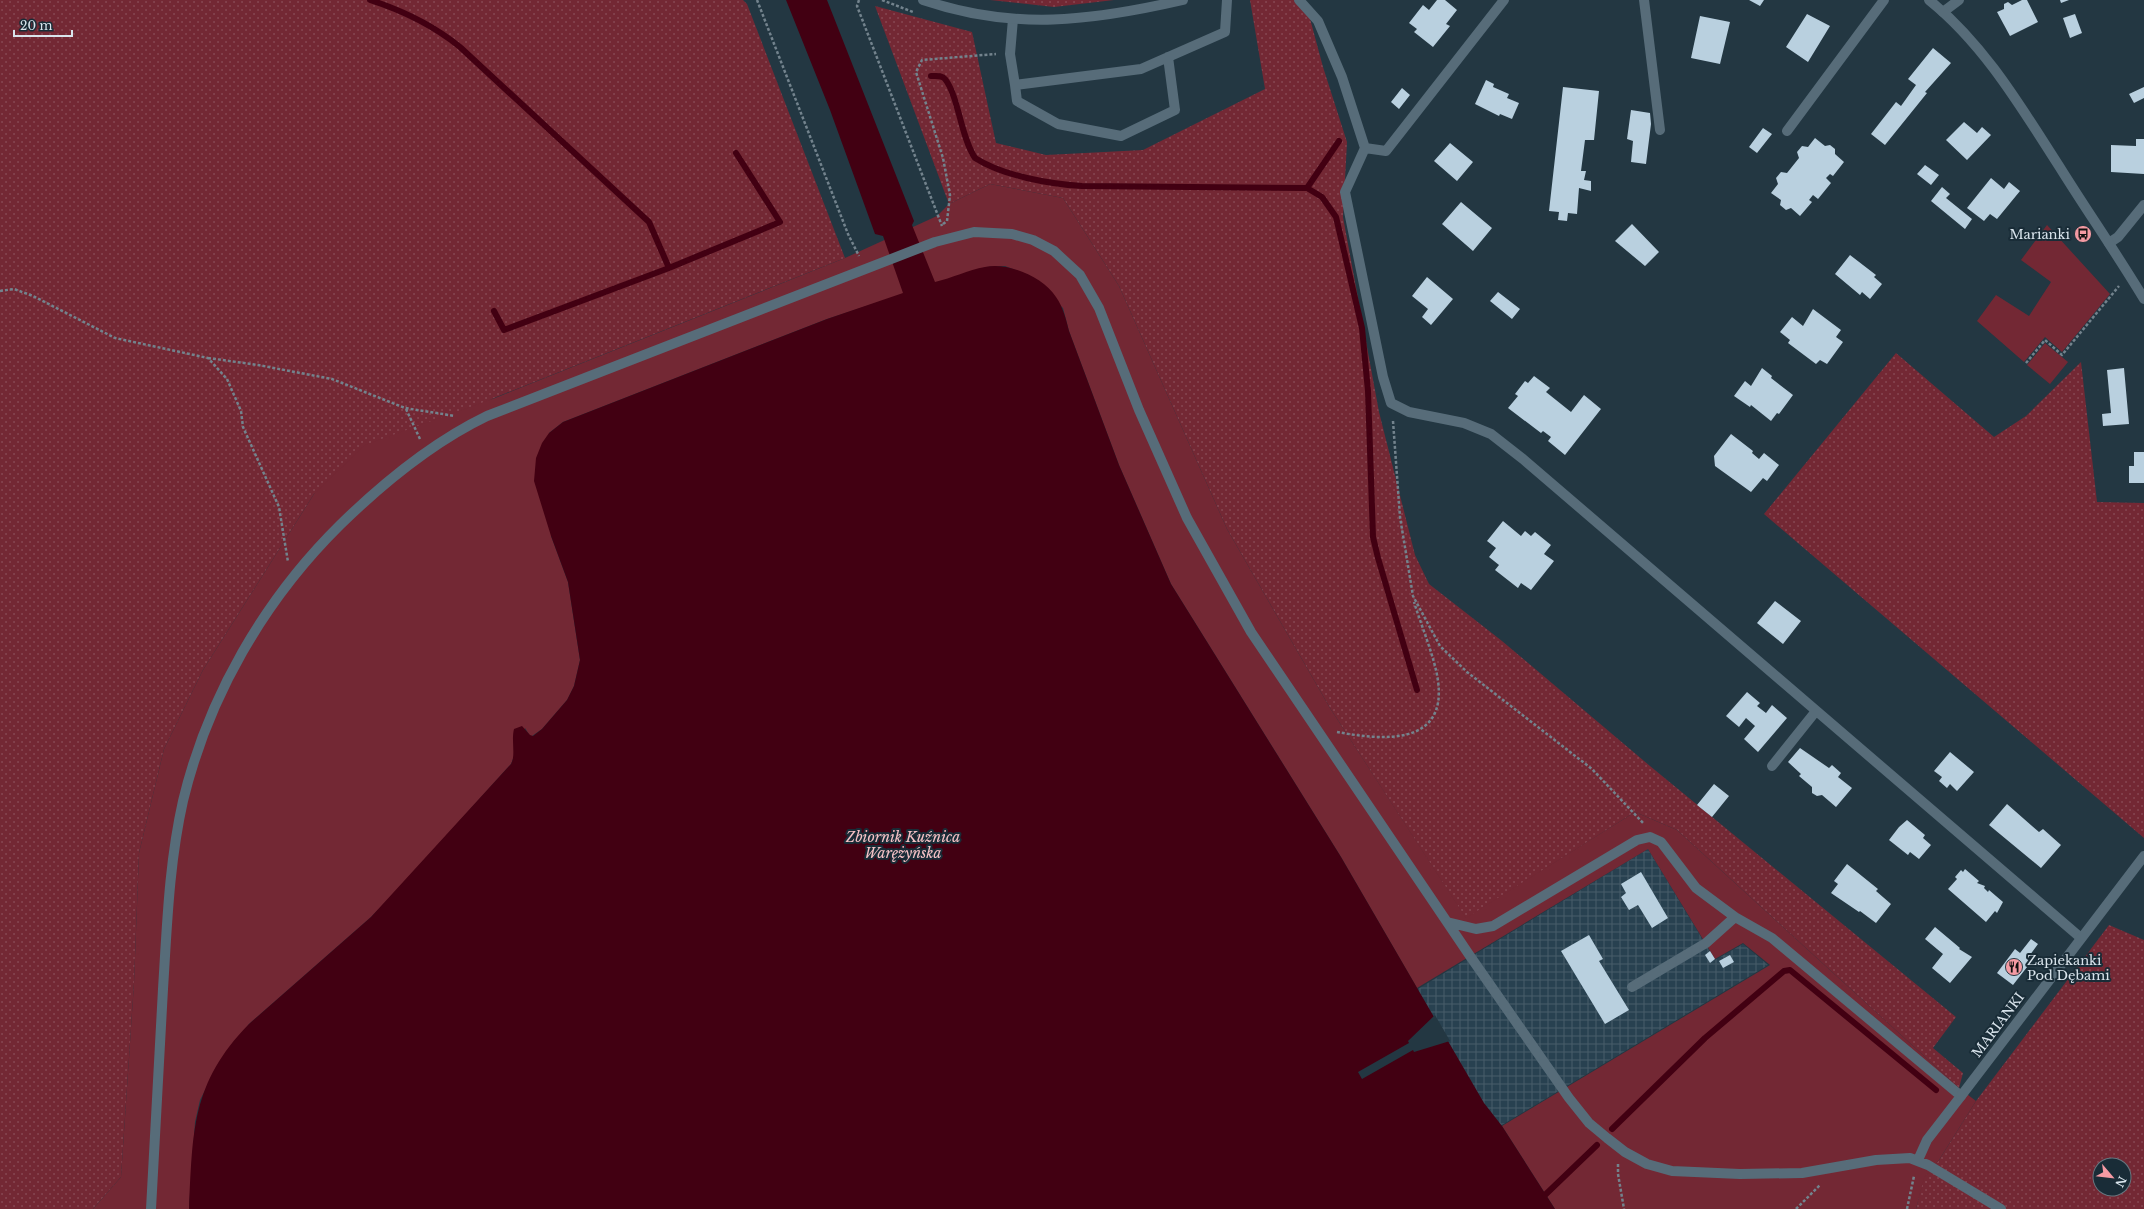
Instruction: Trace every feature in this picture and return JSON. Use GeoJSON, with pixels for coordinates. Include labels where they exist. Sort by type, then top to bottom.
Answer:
{"type":"FeatureCollection","features":[{"type":"Feature","properties":{"kind":"street"},"geometry":{"type":"LineString","coordinates":[[923,0],[974,13],[1013,19],[1060,20],[1097,17],[1183,0]]}},
{"type":"Feature","properties":{"kind":"street"},"geometry":{"type":"LineString","coordinates":[[1015,85],[1141,69],[1226,32],[1227,0]]}},
{"type":"Feature","properties":{"kind":"street"},"geometry":{"type":"LineString","coordinates":[[1299,0],[1318,21],[1342,77],[1365,148],[1345,192],[1383,377],[1391,403],[1409,412],[1464,423],[1491,434],[1528,464],[2081,938]]}},
{"type":"Feature","properties":{"kind":"street"},"geometry":{"type":"LineString","coordinates":[[1365,148],[1386,151],[1504,0]]}},
{"type":"Feature","properties":{"kind":"street"},"geometry":{"type":"LineString","coordinates":[[1644,0],[1660,130]]}},
{"type":"Feature","properties":{"kind":"street"},"geometry":{"type":"LineString","coordinates":[[1787,131],[1884,0]]}},
{"type":"Feature","properties":{"kind":"street"},"geometry":{"type":"LineString","coordinates":[[1929,0],[1943,12],[1976,47],[2020,105],[2144,299]]}},
{"type":"Feature","properties":{"kind":"street"},"geometry":{"type":"LineString","coordinates":[[1943,12],[1959,0]]}},
{"type":"Feature","properties":{"kind":"street"},"geometry":{"type":"LineString","coordinates":[[1013,19],[1010,54],[1017,101],[1058,124],[1121,136],[1175,110],[1168,57]]}},
{"type":"Feature","properties":{"kind":"street"},"geometry":{"type":"LineString","coordinates":[[2109,243],[2118,237],[2144,205]]}},
{"type":"Feature","properties":{"kind":"street"},"geometry":{"type":"LineString","coordinates":[[151,1209],[170,878],[183,802],[203,737],[223,689],[256,629],[290,580],[318,547],[354,511],[426,454],[471,424],[503,410],[934,242],[946,238],[986,231],[1023,236],[1054,251],[1080,275],[1099,308],[1139,410],[1194,534],[1251,632],[1447,922],[1569,1098],[1589,1123],[1619,1148],[1647,1164],[1672,1171],[1740,1174],[1802,1173],[1837,1166],[1903,1157],[1918,1160],[2001,1209]]}},
{"type":"Feature","properties":{"kind":"street"},"geometry":{"type":"LineString","coordinates":[[1772,766],[1816,711]]}},
{"type":"Feature","properties":{"kind":"street"},"geometry":{"type":"LineString","coordinates":[[1447,922],[1476,929],[1493,926],[1637,840],[1650,837],[1666,847],[1696,888],[1735,917],[1772,938],[1961,1096]]}},
{"type":"Feature","properties":{"kind":"street","name":"MARIANKI"},"geometry":{"type":"LineString","coordinates":[[1918,1160],[1927,1140],[2144,856]]}},
{"type":"Feature","properties":{"kind":"street"},"geometry":{"type":"LineString","coordinates":[[1632,987],[1706,943],[1735,917]]}},
{"type":"Feature","properties":{"kind":"path"},"geometry":{"type":"LineString","coordinates":[[757,0],[848,234],[866,269]]}},
{"type":"Feature","properties":{"kind":"path"},"geometry":{"type":"LineString","coordinates":[[859,0],[857,6],[946,238]]}},
{"type":"Feature","properties":{"kind":"path"},"geometry":{"type":"LineString","coordinates":[[942,225],[947,221],[950,195],[943,158],[916,72],[922,60],[1010,54]]}},
{"type":"Feature","properties":{"kind":"path"},"geometry":{"type":"LineString","coordinates":[[2026,363],[2045,340],[2062,355],[2119,286]]}},
{"type":"Feature","properties":{"kind":"path"},"geometry":{"type":"LineString","coordinates":[[0,291],[14,289],[33,296],[115,338],[208,358],[258,365],[332,379],[405,408],[466,418],[471,424]]}},
{"type":"Feature","properties":{"kind":"path"},"geometry":{"type":"LineString","coordinates":[[208,358],[227,379],[242,411],[243,427],[279,507],[290,580]]}},
{"type":"Feature","properties":{"kind":"path"},"geometry":{"type":"LineString","coordinates":[[1315,727],[1364,737],[1399,737],[1420,731],[1430,723],[1435,712],[1438,698],[1438,680],[1412,596],[1400,517],[1391,403]]}},
{"type":"Feature","properties":{"kind":"path"},"geometry":{"type":"LineString","coordinates":[[405,408],[413,421],[426,454]]}},
{"type":"Feature","properties":{"kind":"path"},"geometry":{"type":"LineString","coordinates":[[1412,596],[1440,646],[1467,672],[1592,769],[1649,828],[1655,839]]}},
{"type":"Feature","properties":{"kind":"path"},"geometry":{"type":"LineString","coordinates":[[1619,1148],[1618,1174],[1624,1209]]}},
{"type":"Feature","properties":{"kind":"path"},"geometry":{"type":"LineString","coordinates":[[1907,1209],[1918,1160]]}},
{"type":"Feature","properties":{"kind":"path"},"geometry":{"type":"LineString","coordinates":[[1796,1209],[1837,1166]]}},
{"type":"Feature","properties":{"kind":"shaded area"},"geometry":{"type":"Polygon","coordinates":[[[0,0],[743,0],[747,4],[845,258],[494,398],[314,494],[203,670],[164,749],[139,853],[134,983],[121,1177],[93,1209],[0,1209],[0,0]]]}},
{"type":"Feature","properties":{"kind":"shaded area"},"geometry":{"type":"Polygon","coordinates":[[[990,0],[1114,0],[1054,7],[990,0]]]}},
{"type":"Feature","properties":{"kind":"shaded area"},"geometry":{"type":"Polygon","coordinates":[[[1250,0],[1305,0],[1323,67],[1347,142],[1343,217],[1379,412],[1415,555],[1429,584],[1502,641],[1650,766],[1956,1017],[1933,1048],[1963,1073],[1959,1088],[1677,830],[1635,812],[1466,919],[1330,708],[1227,529],[1119,286],[1063,198],[990,184],[949,204],[875,6],[972,32],[996,143],[1046,155],[1143,150],[1265,89],[1250,0]]]}},
{"type":"Feature","properties":{"kind":"shaded area"},"geometry":{"type":"Polygon","coordinates":[[[990,184],[1063,198],[1119,286],[1227,529],[1330,708],[1466,918],[1635,812],[1677,830],[1959,1088],[1976,1101],[1939,1160],[1924,1178],[1916,1209],[1555,1209],[1502,1126],[1770,965],[1743,943],[1715,959],[1648,849],[1417,988],[1341,857],[1171,584],[1119,465],[1069,331],[1063,308],[1028,275],[1005,266],[986,267],[827,319],[563,422],[549,433],[551,536],[568,582],[580,660],[574,686],[567,700],[542,729],[532,736],[530,736],[525,728],[511,764],[399,888],[371,917],[249,1024],[220,1061],[200,1100],[195,1122],[189,1209],[93,1209],[121,1177],[134,983],[139,853],[164,749],[203,670],[314,494],[365,445],[495,398],[845,258],[937,216],[949,204],[990,184]]]}},
{"type":"Feature","properties":{"kind":"shaded area"},"geometry":{"type":"Polygon","coordinates":[[[2047,225],[2110,294],[2062,352],[2045,337],[2024,362],[1977,321],[1996,295],[2029,316],[2051,282],[2021,260],[2047,225]]]}},
{"type":"Feature","properties":{"kind":"shaded area"},"geometry":{"type":"Polygon","coordinates":[[[2045,343],[2068,362],[2050,384],[2027,365],[2045,343]]]}},
{"type":"Feature","properties":{"kind":"shaded area"},"geometry":{"type":"Polygon","coordinates":[[[1896,353],[1994,437],[2026,416],[2081,362],[2097,502],[2144,503],[2144,838],[1764,514],[1896,353]]]}},
{"type":"Feature","properties":{"kind":"shaded area"},"geometry":{"type":"Polygon","coordinates":[[[1648,849],[1715,960],[1743,944],[1768,965],[1422,1173],[1336,1039],[1648,849]]]}},
{"type":"Feature","properties":{"kind":"shaded area"},"geometry":{"type":"Polygon","coordinates":[[[2109,925],[2144,940],[2144,1209],[1916,1209],[1923,1178],[1939,1160],[1976,1101],[2109,925]]]}},
{"type":"Feature","properties":{"kind":"water","name":"Zbiornik Kuźnica Warężyńska"},"geometry":{"type":"Polygon","coordinates":[[[786,0],[827,0],[914,221],[912,225],[935,282],[979,268],[994,266],[1004,267],[1014,269],[1034,277],[1043,283],[1056,297],[1064,313],[1069,331],[1119,465],[1171,584],[1341,857],[1484,1103],[1502,1126],[1555,1209],[189,1209],[194,1132],[199,1110],[206,1088],[216,1067],[230,1046],[249,1024],[371,917],[511,764],[513,756],[514,729],[522,726],[530,735],[533,736],[542,729],[567,700],[574,686],[580,660],[568,582],[551,536],[534,481],[536,458],[542,443],[549,433],[563,422],[827,319],[903,293],[883,236],[875,234],[830,110],[786,0]]]}},
{"type":"Feature","properties":{"kind":"pier"},"geometry":{"type":"Polygon","coordinates":[[[1435,1015],[1450,1041],[1414,1052],[1413,1050],[1362,1079],[1358,1072],[1409,1043],[1408,1041],[1435,1015]]]}},
{"type":"Feature","properties":{"kind":"building"},"geometry":{"type":"Polygon","coordinates":[[[1437,0],[1445,0],[1457,10],[1446,24],[1450,26],[1433,47],[1414,32],[1417,29],[1409,23],[1423,5],[1429,10],[1437,0]]]}},
{"type":"Feature","properties":{"kind":"building"},"geometry":{"type":"Polygon","coordinates":[[[1749,0],[1764,0],[1760,6],[1749,0]]]}},
{"type":"Feature","properties":{"kind":"building"},"geometry":{"type":"Polygon","coordinates":[[[2022,0],[2027,0],[2038,22],[2010,36],[1997,12],[2004,9],[2004,4],[2008,2],[2012,5],[2022,0]]]}},
{"type":"Feature","properties":{"kind":"building"},"geometry":{"type":"Polygon","coordinates":[[[2060,0],[2069,0],[2061,3],[2060,0]]]}},
{"type":"Feature","properties":{"kind":"building"},"geometry":{"type":"Polygon","coordinates":[[[1807,14],[1830,26],[1808,62],[1786,47],[1807,14]]]}},
{"type":"Feature","properties":{"kind":"building"},"geometry":{"type":"Polygon","coordinates":[[[2075,14],[2082,33],[2070,38],[2063,18],[2075,14]]]}},
{"type":"Feature","properties":{"kind":"building"},"geometry":{"type":"Polygon","coordinates":[[[1700,16],[1730,22],[1720,64],[1691,58],[1700,16]]]}},
{"type":"Feature","properties":{"kind":"building"},"geometry":{"type":"Polygon","coordinates":[[[1933,48],[1951,63],[1925,92],[1927,93],[1885,145],[1871,134],[1896,102],[1901,106],[1916,85],[1908,79],[1933,48]]]}},
{"type":"Feature","properties":{"kind":"building"},"geometry":{"type":"Polygon","coordinates":[[[1486,80],[1494,84],[1493,87],[1509,94],[1507,98],[1519,103],[1512,119],[1500,114],[1499,116],[1475,104],[1486,80]]]}},
{"type":"Feature","properties":{"kind":"building"},"geometry":{"type":"Polygon","coordinates":[[[1563,87],[1599,91],[1594,140],[1585,140],[1581,171],[1586,171],[1584,180],[1591,181],[1591,191],[1579,188],[1577,214],[1568,213],[1567,221],[1558,220],[1559,212],[1549,211],[1563,87]]]}},
{"type":"Feature","properties":{"kind":"building"},"geometry":{"type":"Polygon","coordinates":[[[2144,87],[2144,98],[2134,103],[2129,94],[2144,87]]]}},
{"type":"Feature","properties":{"kind":"building"},"geometry":{"type":"Polygon","coordinates":[[[1402,88],[1410,95],[1399,109],[1391,102],[1402,88]]]}},
{"type":"Feature","properties":{"kind":"building"},"geometry":{"type":"Polygon","coordinates":[[[1631,110],[1650,113],[1651,124],[1646,164],[1631,162],[1633,141],[1627,139],[1631,110]]]}},
{"type":"Feature","properties":{"kind":"building"},"geometry":{"type":"Polygon","coordinates":[[[1964,122],[1977,133],[1982,127],[1991,135],[1967,160],[1946,140],[1964,122]]]}},
{"type":"Feature","properties":{"kind":"building"},"geometry":{"type":"Polygon","coordinates":[[[1763,128],[1772,134],[1757,153],[1749,147],[1763,128]]]}},
{"type":"Feature","properties":{"kind":"building"},"geometry":{"type":"Polygon","coordinates":[[[1815,138],[1825,146],[1830,145],[1835,149],[1835,154],[1844,162],[1833,176],[1830,174],[1826,178],[1831,183],[1818,199],[1813,195],[1809,200],[1812,202],[1800,216],[1791,208],[1786,210],[1780,205],[1781,200],[1771,193],[1778,184],[1776,178],[1781,172],[1787,173],[1799,158],[1797,152],[1802,146],[1808,147],[1815,138]]]}},
{"type":"Feature","properties":{"kind":"building"},"geometry":{"type":"Polygon","coordinates":[[[2136,139],[2144,139],[2144,174],[2111,172],[2111,145],[2136,146],[2136,139]]]}},
{"type":"Feature","properties":{"kind":"building"},"geometry":{"type":"Polygon","coordinates":[[[1450,143],[1473,162],[1457,181],[1434,161],[1450,143]]]}},
{"type":"Feature","properties":{"kind":"building"},"geometry":{"type":"Polygon","coordinates":[[[1925,165],[1939,175],[1931,185],[1917,174],[1925,165]]]}},
{"type":"Feature","properties":{"kind":"building"},"geometry":{"type":"Polygon","coordinates":[[[1991,178],[2004,189],[2009,182],[2020,191],[1997,219],[1990,214],[1984,221],[1967,208],[1991,178]]]}},
{"type":"Feature","properties":{"kind":"building"},"geometry":{"type":"Polygon","coordinates":[[[1942,187],[1950,194],[1946,198],[1972,219],[1965,229],[1931,201],[1942,187]]]}},
{"type":"Feature","properties":{"kind":"building"},"geometry":{"type":"Polygon","coordinates":[[[1461,202],[1492,228],[1473,251],[1442,224],[1461,202]]]}},
{"type":"Feature","properties":{"kind":"building"},"geometry":{"type":"Polygon","coordinates":[[[1632,224],[1659,252],[1645,266],[1615,241],[1632,224]]]}},
{"type":"Feature","properties":{"kind":"building"},"geometry":{"type":"Polygon","coordinates":[[[1850,255],[1876,275],[1874,277],[1882,284],[1870,299],[1862,292],[1860,295],[1835,274],[1850,255]]]}},
{"type":"Feature","properties":{"kind":"building"},"geometry":{"type":"Polygon","coordinates":[[[1427,277],[1453,299],[1431,325],[1422,317],[1428,309],[1412,296],[1427,277]]]}},
{"type":"Feature","properties":{"kind":"building"},"geometry":{"type":"Polygon","coordinates":[[[1498,292],[1520,309],[1512,319],[1490,301],[1498,292]]]}},
{"type":"Feature","properties":{"kind":"building"},"geometry":{"type":"Polygon","coordinates":[[[1813,309],[1841,330],[1836,337],[1843,342],[1827,364],[1820,360],[1816,364],[1788,343],[1790,340],[1780,332],[1792,317],[1803,326],[1813,309]]]}},
{"type":"Feature","properties":{"kind":"building"},"geometry":{"type":"Polygon","coordinates":[[[1762,368],[1772,376],[1771,378],[1793,395],[1779,414],[1777,413],[1771,421],[1751,405],[1750,407],[1734,396],[1745,381],[1751,386],[1762,368]]]}},
{"type":"Feature","properties":{"kind":"building"},"geometry":{"type":"Polygon","coordinates":[[[2124,368],[2129,424],[2103,426],[2102,414],[2111,413],[2107,370],[2124,368]]]}},
{"type":"Feature","properties":{"kind":"building"},"geometry":{"type":"Polygon","coordinates":[[[1534,376],[1550,388],[1546,392],[1571,412],[1584,395],[1601,409],[1565,455],[1548,441],[1551,437],[1543,431],[1541,433],[1508,408],[1518,396],[1515,394],[1525,381],[1528,383],[1534,376]]]}},
{"type":"Feature","properties":{"kind":"building"},"geometry":{"type":"Polygon","coordinates":[[[1731,434],[1753,451],[1752,453],[1759,459],[1764,453],[1779,465],[1767,481],[1763,478],[1751,492],[1715,466],[1714,456],[1731,434]]]}},
{"type":"Feature","properties":{"kind":"building"},"geometry":{"type":"Polygon","coordinates":[[[2134,452],[2144,452],[2144,483],[2129,483],[2129,466],[2134,466],[2134,452]]]}},
{"type":"Feature","properties":{"kind":"building"},"geometry":{"type":"Polygon","coordinates":[[[1503,521],[1521,536],[1525,531],[1531,536],[1535,532],[1551,545],[1544,554],[1554,561],[1531,590],[1521,583],[1518,588],[1495,570],[1499,565],[1489,557],[1496,548],[1487,541],[1503,521]]]}},
{"type":"Feature","properties":{"kind":"building"},"geometry":{"type":"Polygon","coordinates":[[[1775,601],[1801,621],[1783,644],[1757,623],[1775,601]]]}},
{"type":"Feature","properties":{"kind":"building"},"geometry":{"type":"Polygon","coordinates":[[[1747,692],[1760,703],[1757,706],[1766,713],[1772,705],[1787,718],[1758,752],[1744,739],[1755,726],[1746,718],[1739,727],[1726,716],[1747,692]]]}},
{"type":"Feature","properties":{"kind":"building"},"geometry":{"type":"Polygon","coordinates":[[[1800,748],[1829,768],[1832,765],[1841,773],[1838,777],[1852,788],[1836,807],[1822,795],[1817,796],[1812,793],[1812,787],[1799,776],[1801,774],[1788,762],[1800,748]]]}},
{"type":"Feature","properties":{"kind":"building"},"geometry":{"type":"Polygon","coordinates":[[[1950,752],[1974,772],[1957,791],[1950,784],[1947,788],[1939,781],[1942,777],[1934,771],[1950,752]]]}},
{"type":"Feature","properties":{"kind":"building"},"geometry":{"type":"Polygon","coordinates":[[[1714,784],[1729,796],[1712,817],[1697,805],[1714,784]]]}},
{"type":"Feature","properties":{"kind":"building"},"geometry":{"type":"Polygon","coordinates":[[[2007,804],[2039,832],[2043,829],[2061,845],[2041,868],[1989,825],[2007,804]]]}},
{"type":"Feature","properties":{"kind":"building"},"geometry":{"type":"Polygon","coordinates":[[[1907,820],[1925,835],[1923,838],[1931,845],[1919,859],[1910,852],[1908,855],[1889,840],[1899,827],[1907,820]]]}},
{"type":"Feature","properties":{"kind":"building"},"geometry":{"type":"Polygon","coordinates":[[[1847,864],[1878,889],[1876,891],[1891,904],[1876,923],[1831,893],[1838,884],[1834,881],[1847,864]]]}},
{"type":"Feature","properties":{"kind":"building"},"geometry":{"type":"Polygon","coordinates":[[[1965,869],[1979,881],[1977,883],[1985,886],[1984,888],[1988,892],[1989,890],[2003,902],[1997,913],[1995,911],[1986,922],[1948,889],[1957,879],[1955,877],[1961,870],[1963,872],[1965,869]]]}},
{"type":"Feature","properties":{"kind":"building"},"geometry":{"type":"Polygon","coordinates":[[[1641,872],[1668,918],[1652,928],[1638,905],[1629,910],[1621,897],[1626,893],[1621,884],[1641,872]]]}},
{"type":"Feature","properties":{"kind":"building"},"geometry":{"type":"Polygon","coordinates":[[[1935,927],[1960,948],[1959,949],[1972,957],[1950,983],[1932,968],[1943,954],[1925,939],[1935,927]]]}},
{"type":"Feature","properties":{"kind":"building"},"geometry":{"type":"Polygon","coordinates":[[[1589,935],[1603,959],[1599,961],[1629,1010],[1605,1024],[1561,951],[1589,935]]]}},
{"type":"Feature","properties":{"kind":"building","name":"Zapiekanki Pod Dębami"},"geometry":{"type":"Polygon","coordinates":[[[2031,939],[2038,944],[2027,959],[2031,962],[2013,985],[1997,973],[2015,949],[2020,953],[2031,939]]]}},
{"type":"Feature","properties":{"kind":"building"},"geometry":{"type":"Polygon","coordinates":[[[1710,951],[1715,959],[1710,963],[1705,955],[1710,951]]]}},
{"type":"Feature","properties":{"kind":"building"},"geometry":{"type":"Polygon","coordinates":[[[1730,955],[1734,962],[1723,968],[1719,961],[1730,955]]]}},
{"type":"Feature","properties":{"kind":"waterway"},"geometry":{"type":"LineString","coordinates":[[370,0],[417,19],[450,39],[460,47],[649,222],[669,268],[780,222],[736,153]]}},
{"type":"Feature","properties":{"kind":"waterway"},"geometry":{"type":"LineString","coordinates":[[931,76],[942,77],[950,87],[966,138],[975,158],[999,170],[1041,181],[1082,186],[1307,188],[1322,197],[1336,217],[1362,328],[1368,391],[1373,537],[1417,690]]}},
{"type":"Feature","properties":{"kind":"waterway"},"geometry":{"type":"LineString","coordinates":[[1307,188],[1339,141]]}},
{"type":"Feature","properties":{"kind":"waterway"},"geometry":{"type":"LineString","coordinates":[[494,311],[504,330],[669,268]]}},
{"type":"Feature","properties":{"kind":"waterway"},"geometry":{"type":"LineString","coordinates":[[1612,1129],[1705,1038],[1784,971],[1790,970],[1936,1090]]}},
{"type":"Feature","properties":{"kind":"waterway"},"geometry":{"type":"LineString","coordinates":[[1545,1195],[1597,1145]]}},
{"type":"Feature","properties":{"kind":"place","name":"Marianki"},"geometry":{"type":"Point","coordinates":[2083,234]}},
{"type":"Feature","properties":{"kind":"place","name":"Zapiekanki Pod Dębami"},"geometry":{"type":"Point","coordinates":[2014,967]}}]}
